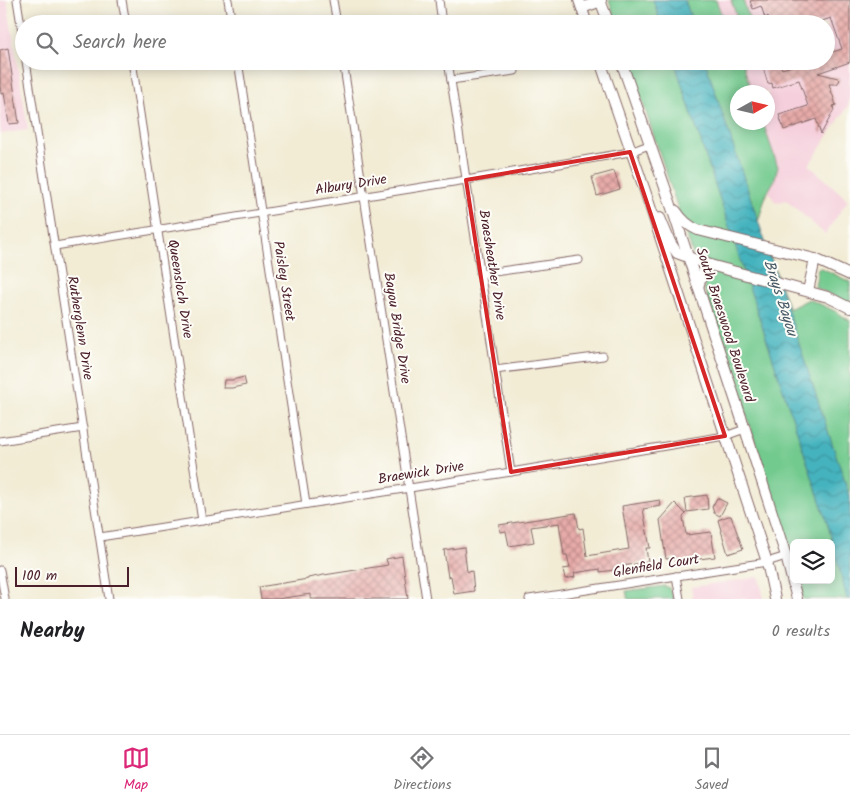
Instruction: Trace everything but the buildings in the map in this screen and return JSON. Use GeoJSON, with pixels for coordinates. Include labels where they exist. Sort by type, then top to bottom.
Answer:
{"type":"FeatureCollection","features":[{"type":"Feature","properties":{"kind":"main road"},"geometry":{"type":"LineString","coordinates":[[580,4],[601,1],[605,15]]}},
{"type":"Feature","properties":{"kind":"main road"},"geometry":{"type":"LineString","coordinates":[[603,70],[645,191],[767,562],[776,599]]}},
{"type":"Feature","properties":{"kind":"main road","name":"South Braeswood Boulevard"},"geometry":{"type":"LineString","coordinates":[[624,70],[745,429],[786,556],[797,599]]}},
{"type":"Feature","properties":{"kind":"main road"},"geometry":{"type":"LineString","coordinates":[[645,191],[655,204],[673,248],[677,252],[723,269],[828,297],[850,308]]}},
{"type":"Feature","properties":{"kind":"main road"},"geometry":{"type":"LineString","coordinates":[[669,199],[682,219],[691,227],[713,235],[815,259],[850,275]]}},
{"type":"Feature","properties":{"kind":"main road"},"geometry":{"type":"LineString","coordinates":[[808,291],[815,259]]}},
{"type":"Feature","properties":{"kind":"main road"},"geometry":{"type":"LineString","coordinates":[[698,287],[703,272],[710,265]]}},
{"type":"Feature","properties":{"kind":"street"},"geometry":{"type":"LineString","coordinates":[[17,0],[19,15]]}},
{"type":"Feature","properties":{"kind":"street"},"geometry":{"type":"LineString","coordinates":[[122,0],[124,15]]}},
{"type":"Feature","properties":{"kind":"street"},"geometry":{"type":"LineString","coordinates":[[228,0],[230,15]]}},
{"type":"Feature","properties":{"kind":"street"},"geometry":{"type":"LineString","coordinates":[[333,0],[336,15]]}},
{"type":"Feature","properties":{"kind":"street"},"geometry":{"type":"LineString","coordinates":[[439,0],[441,15]]}},
{"type":"Feature","properties":{"kind":"street","name":"Rutherglenn Drive"},"geometry":{"type":"LineString","coordinates":[[27,70],[109,599]]}},
{"type":"Feature","properties":{"kind":"street","name":"Queensloch Drive"},"geometry":{"type":"LineString","coordinates":[[133,70],[202,521]]}},
{"type":"Feature","properties":{"kind":"street","name":"Paisley Street"},"geometry":{"type":"LineString","coordinates":[[239,70],[306,504]]}},
{"type":"Feature","properties":{"kind":"street","name":"Bayou Bridge Drive"},"geometry":{"type":"LineString","coordinates":[[344,70],[426,599]]}},
{"type":"Feature","properties":{"kind":"street","name":"Braesheather Drive"},"geometry":{"type":"LineString","coordinates":[[449,70],[510,472]]}},
{"type":"Feature","properties":{"kind":"street"},"geometry":{"type":"LineString","coordinates":[[451,80],[515,71]]}},
{"type":"Feature","properties":{"kind":"street","name":"Albury Drive"},"geometry":{"type":"LineString","coordinates":[[55,246],[466,180],[630,152],[650,145]]}},
{"type":"Feature","properties":{"kind":"street"},"geometry":{"type":"LineString","coordinates":[[480,274],[579,260]]}},
{"type":"Feature","properties":{"kind":"street"},"geometry":{"type":"LineString","coordinates":[[495,370],[603,356]]}},
{"type":"Feature","properties":{"kind":"street"},"geometry":{"type":"LineString","coordinates":[[0,441],[83,428]]}},
{"type":"Feature","properties":{"kind":"street","name":"Braewick Drive"},"geometry":{"type":"LineString","coordinates":[[100,537],[725,436],[745,429]]}},
{"type":"Feature","properties":{"kind":"street","name":"Glenfield Court"},"geometry":{"type":"LineString","coordinates":[[529,599],[767,562],[786,556]]}},
{"type":"Feature","properties":{"kind":"street"},"geometry":{"type":"LineString","coordinates":[[0,570],[4,599]]}},
{"type":"Feature","properties":{"kind":"street"},"geometry":{"type":"LineString","coordinates":[[676,576],[680,599]]}},
{"type":"Feature","properties":{"kind":"highlighted area"},"geometry":{"type":"Polygon","coordinates":[[[630,152],[725,436],[511,472],[466,180],[630,152]]]}},
{"type":"Feature","properties":{"kind":"shaded area"},"geometry":{"type":"Polygon","coordinates":[[[0,0],[7,0],[15,50],[15,70],[18,70],[28,130],[0,134],[0,0]]]}},
{"type":"Feature","properties":{"kind":"shaded area"},"geometry":{"type":"Polygon","coordinates":[[[712,0],[850,0],[850,98],[848,106],[809,165],[848,200],[825,234],[786,200],[776,203],[769,193],[764,159],[755,130],[775,130],[775,85],[741,85],[735,70],[835,70],[835,15],[717,15],[712,0]]]}},
{"type":"Feature","properties":{"kind":"shaded area"},"geometry":{"type":"Polygon","coordinates":[[[759,577],[764,599],[693,599],[691,587],[759,577]]]}},
{"type":"Feature","properties":{"kind":"green space"},"geometry":{"type":"Polygon","coordinates":[[[609,0],[716,0],[722,15],[614,15],[609,0]]]}},
{"type":"Feature","properties":{"kind":"green space"},"geometry":{"type":"Polygon","coordinates":[[[731,0],[743,0],[748,15],[736,15],[731,0]]]}},
{"type":"Feature","properties":{"kind":"green space"},"geometry":{"type":"Polygon","coordinates":[[[632,70],[745,70],[750,85],[730,85],[730,130],[765,130],[778,167],[774,181],[766,195],[758,222],[789,309],[809,299],[837,312],[850,321],[850,599],[803,599],[800,584],[835,584],[835,539],[790,539],[790,547],[632,70]]]}},
{"type":"Feature","properties":{"kind":"green space"},"geometry":{"type":"Polygon","coordinates":[[[818,268],[822,268],[850,282],[850,304],[815,287],[818,268]]]}},
{"type":"Feature","properties":{"kind":"green space"},"geometry":{"type":"Polygon","coordinates":[[[665,586],[669,588],[674,599],[628,599],[626,591],[665,586]]]}},
{"type":"Feature","properties":{"kind":"water"},"geometry":{"type":"Polygon","coordinates":[[[653,0],[685,0],[690,15],[658,15],[653,0]]]}},
{"type":"Feature","properties":{"kind":"water","name":"Brays Bayou"},"geometry":{"type":"Polygon","coordinates":[[[677,70],[708,70],[850,497],[850,599],[847,599],[835,552],[835,539],[832,539],[677,70]]]}}]}
